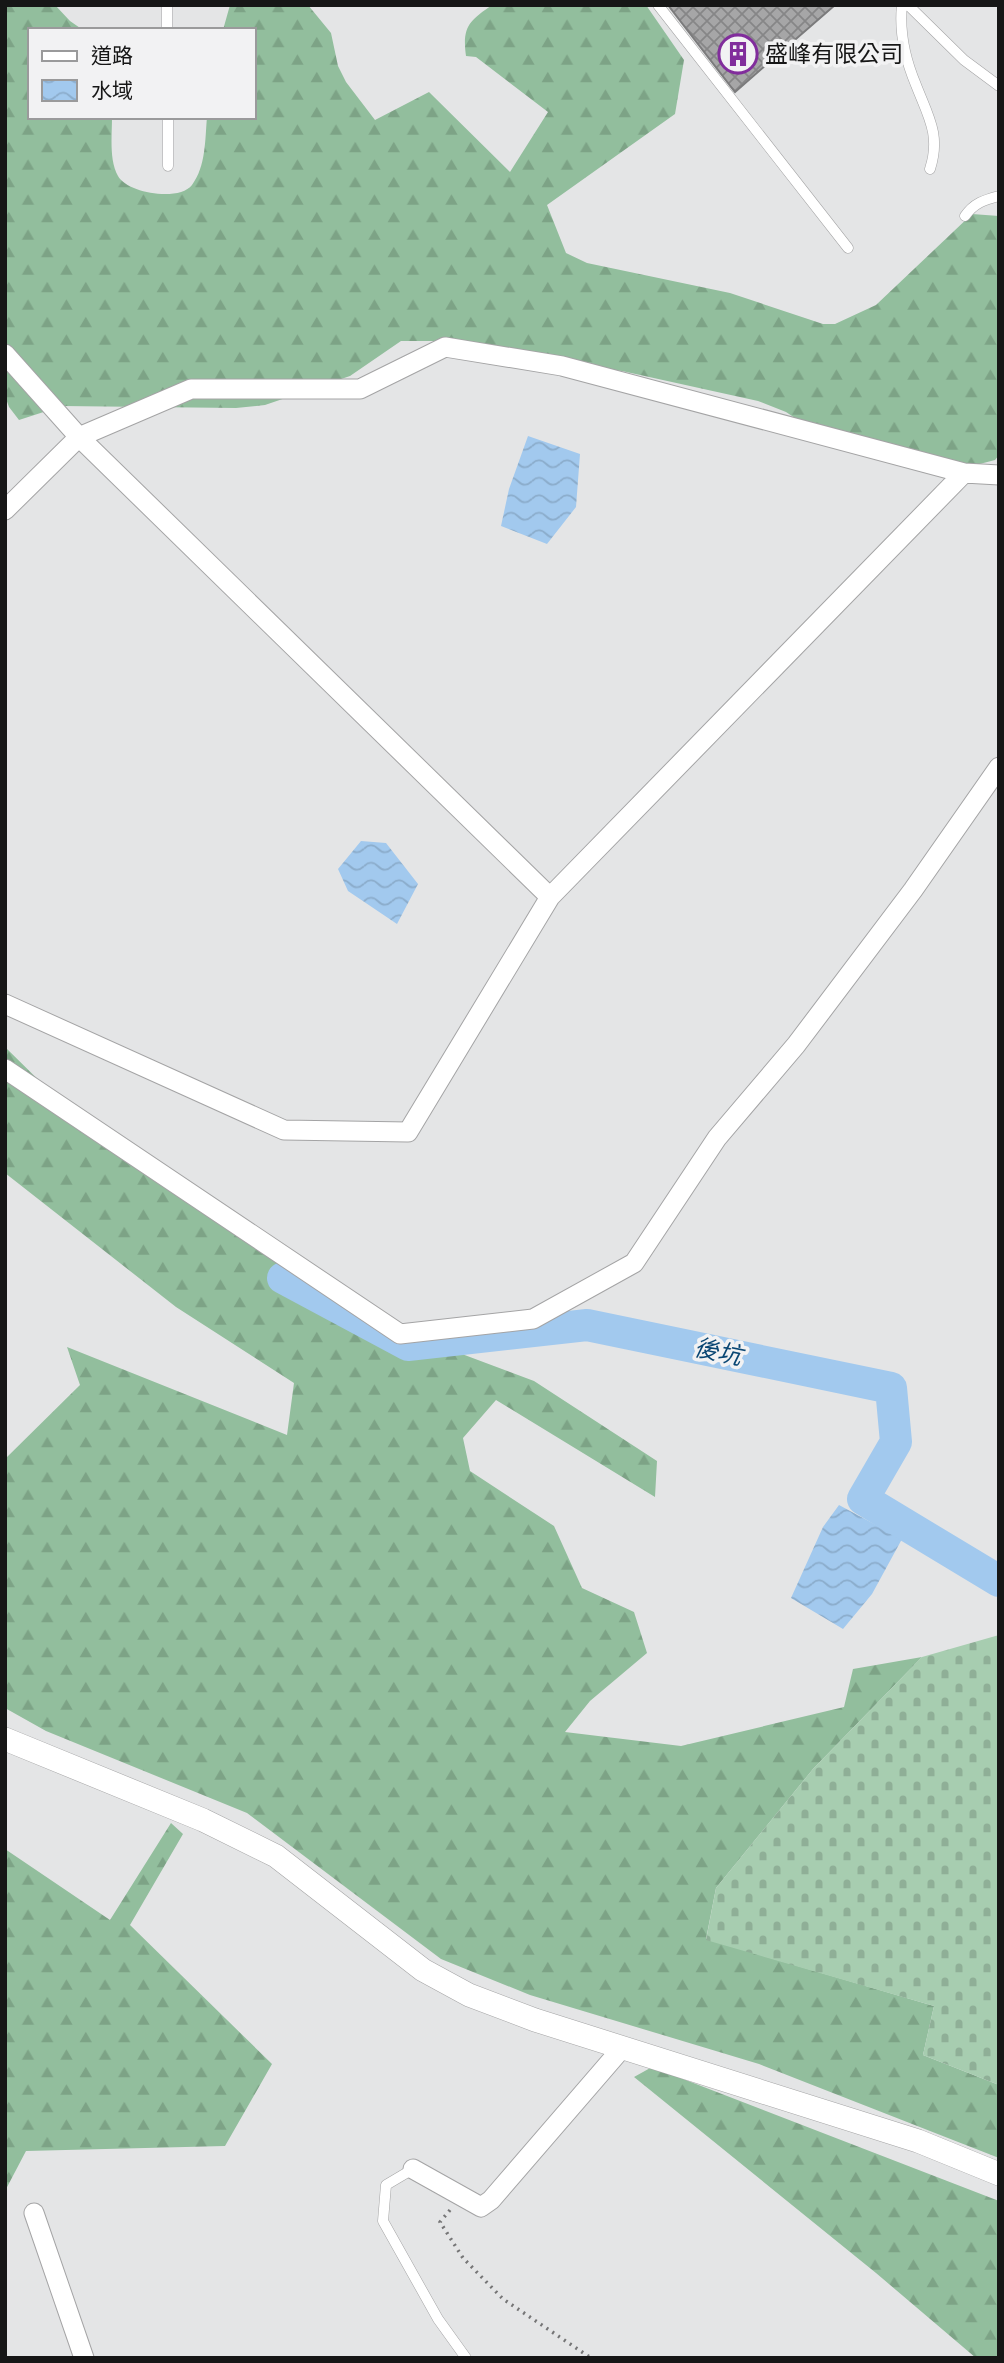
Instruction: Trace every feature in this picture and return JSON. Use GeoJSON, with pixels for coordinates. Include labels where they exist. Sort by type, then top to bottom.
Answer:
{"type":"FeatureCollection","features":[{"type":"Feature","properties":{"kind":"street"},"geometry":{"type":"LineString","coordinates":[[5,510],[79,436],[191,389],[360,389],[445,347],[562,366],[964,473],[999,475]]}},
{"type":"Feature","properties":{"kind":"street"},"geometry":{"type":"LineString","coordinates":[[5,354],[79,436],[550,897]]}},
{"type":"Feature","properties":{"kind":"street"},"geometry":{"type":"LineString","coordinates":[[5,1004],[284,1130],[408,1132],[550,897],[964,473]]}},
{"type":"Feature","properties":{"kind":"street"},"geometry":{"type":"LineString","coordinates":[[5,1069],[400,1334],[533,1319],[634,1263],[717,1138],[796,1045],[914,890],[999,767]]}},
{"type":"Feature","properties":{"kind":"street"},"geometry":{"type":"LineString","coordinates":[[5,1739],[203,1820],[276,1856],[423,1970],[469,1995],[535,2020],[918,2141],[999,2174]]}},
{"type":"Feature","properties":{"kind":"street"},"geometry":{"type":"LineString","coordinates":[[413,2169],[481,2207],[491,2200],[623,2047]]}},
{"type":"Feature","properties":{"kind":"street"},"geometry":{"type":"LineString","coordinates":[[34,2213],[85,2358]]}},
{"type":"Feature","properties":{"kind":"lane"},"geometry":{"type":"LineString","coordinates":[[167,5],[167,28]]}},
{"type":"Feature","properties":{"kind":"lane"},"geometry":{"type":"LineString","coordinates":[[658,5],[848,248]]}},
{"type":"Feature","properties":{"kind":"lane"},"geometry":{"type":"LineString","coordinates":[[902,5],[902,41],[915,83],[933,126],[934,155],[930,169]]}},
{"type":"Feature","properties":{"kind":"lane"},"geometry":{"type":"LineString","coordinates":[[908,5],[964,60],[999,86]]}},
{"type":"Feature","properties":{"kind":"lane"},"geometry":{"type":"LineString","coordinates":[[168,119],[168,166]]}},
{"type":"Feature","properties":{"kind":"lane"},"geometry":{"type":"LineString","coordinates":[[965,216],[971,207],[999,196]]}},
{"type":"Feature","properties":{"kind":"lane"},"geometry":{"type":"LineString","coordinates":[[413,2169],[386,2185],[383,2221],[438,2319],[466,2358]]}},
{"type":"Feature","properties":{"kind":"path"},"geometry":{"type":"LineString","coordinates":[[461,2194],[440,2222],[463,2258],[503,2299],[591,2358]]}},
{"type":"Feature","properties":{"kind":"green space"},"geometry":{"type":"Polygon","coordinates":[[[5,5],[55,5],[80,28],[28,28],[28,119],[112,119],[112,155],[115,170],[123,182],[142,191],[176,193],[192,185],[200,170],[207,119],[256,119],[256,28],[224,28],[230,5],[308,5],[331,33],[338,66],[346,82],[375,120],[429,92],[510,172],[548,112],[476,57],[466,56],[466,31],[473,21],[492,5],[646,5],[684,60],[675,114],[547,205],[566,253],[587,263],[730,293],[823,324],[835,324],[876,305],[972,214],[999,216],[999,455],[995,460],[968,467],[822,436],[786,412],[758,401],[622,371],[549,363],[445,341],[401,341],[350,376],[265,405],[236,408],[62,406],[19,420],[5,396],[5,5]]]}},
{"type":"Feature","properties":{"kind":"green space"},"geometry":{"type":"Polygon","coordinates":[[[5,1047],[65,1106],[355,1314],[534,1381],[657,1461],[655,1497],[496,1400],[463,1438],[470,1471],[554,1526],[582,1588],[634,1612],[647,1653],[590,1701],[565,1732],[681,1746],[844,1707],[853,1669],[922,1657],[813,1769],[716,1888],[706,1939],[934,2006],[923,2055],[999,2085],[999,2158],[759,2064],[530,1995],[441,1959],[247,1813],[46,1731],[5,1708],[5,1459],[80,1385],[67,1347],[287,1435],[294,1383],[176,1307],[5,1173],[5,1047]]]}},
{"type":"Feature","properties":{"kind":"green space"},"geometry":{"type":"Polygon","coordinates":[[[999,1635],[999,2085],[923,2055],[934,2006],[706,1940],[716,1888],[813,1769],[922,1657],[999,1635]]]}},
{"type":"Feature","properties":{"kind":"green space"},"geometry":{"type":"Polygon","coordinates":[[[171,1823],[183,1834],[130,1925],[272,2064],[225,2146],[26,2151],[5,2191],[5,1849],[110,1920],[171,1823]]]}},
{"type":"Feature","properties":{"kind":"green space"},"geometry":{"type":"Polygon","coordinates":[[[652,2067],[999,2201],[999,2358],[976,2358],[876,2273],[634,2077],[652,2067]]]}},
{"type":"Feature","properties":{"kind":"water"},"geometry":{"type":"Polygon","coordinates":[[[528,436],[580,454],[576,507],[547,544],[501,526],[509,489],[528,436]]]}},
{"type":"Feature","properties":{"kind":"water"},"geometry":{"type":"Polygon","coordinates":[[[361,841],[386,843],[418,884],[397,924],[348,891],[338,869],[361,841]]]}},
{"type":"Feature","properties":{"kind":"water"},"geometry":{"type":"Polygon","coordinates":[[[839,1505],[902,1539],[872,1594],[843,1629],[791,1598],[823,1527],[839,1505]]]}},
{"type":"Feature","properties":{"kind":"building","name":"盛峰有限公司"},"geometry":{"type":"Polygon","coordinates":[[[668,5],[835,5],[735,92],[668,5]]]}},
{"type":"Feature","properties":{"kind":"waterway","name":"後坑"},"geometry":{"type":"LineString","coordinates":[[283,1278],[408,1345],[587,1325],[891,1388],[896,1442],[863,1499],[999,1581]]}},
{"type":"Feature","properties":{"kind":"place","name":"盛峰有限公司"},"geometry":{"type":"Point","coordinates":[738,54]}}]}
